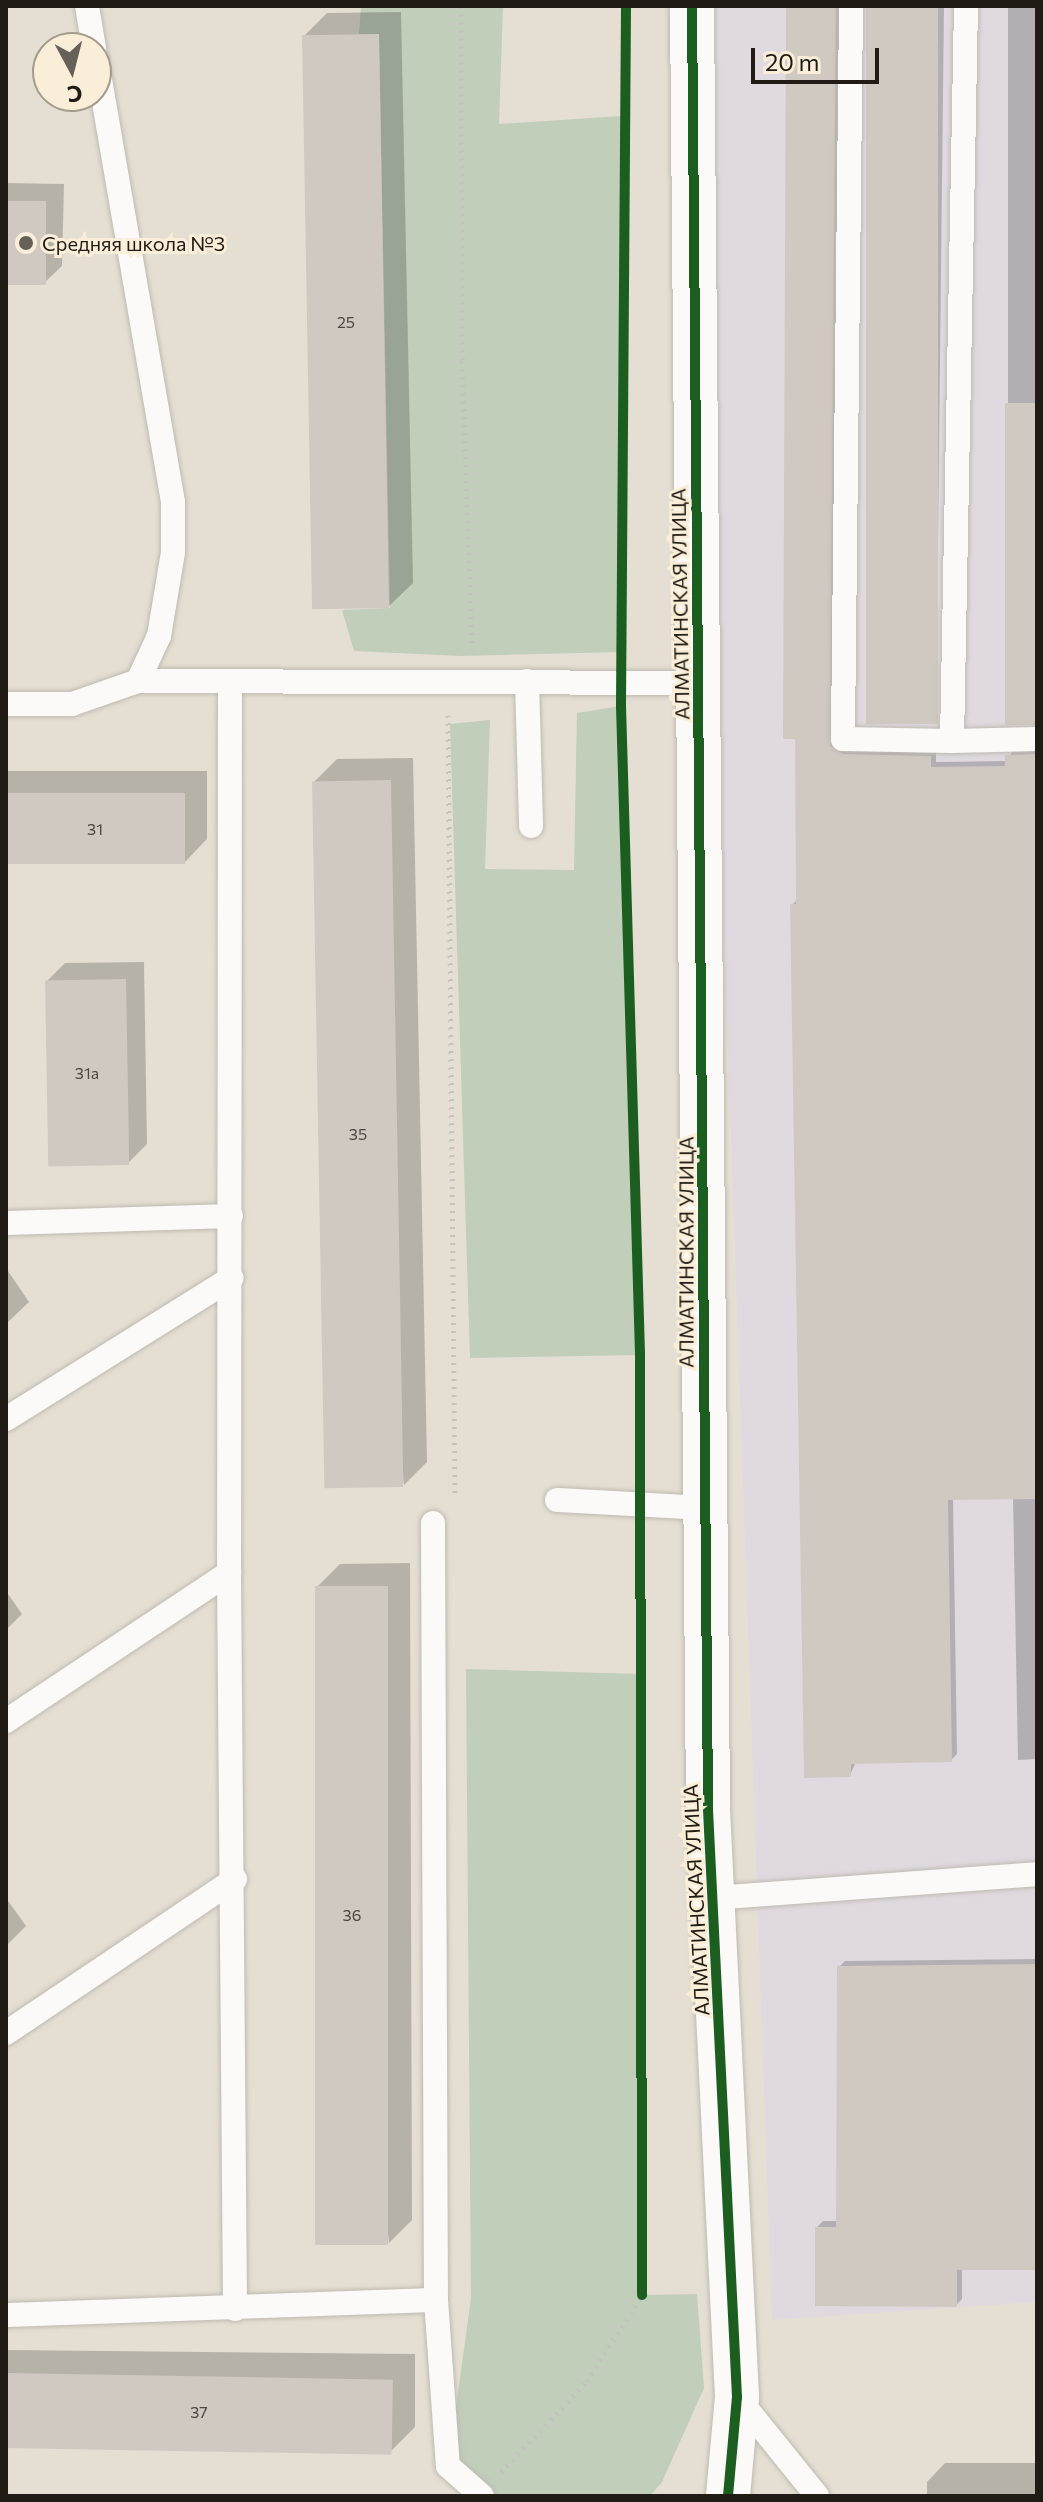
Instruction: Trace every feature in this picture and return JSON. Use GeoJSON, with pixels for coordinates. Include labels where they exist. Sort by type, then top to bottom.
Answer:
{"type":"FeatureCollection","features":[{"type":"Feature","properties":{"kind":"street","name":"АЛМАТИНСКАЯ УЛИЦА"},"geometry":{"type":"LineString","coordinates":[[692,6],[706,1508],[713,1898],[737,2397],[728,2496]]}},
{"type":"Feature","properties":{"kind":"lane"},"geometry":{"type":"LineString","coordinates":[[87,6],[91,32]]}},
{"type":"Feature","properties":{"kind":"lane"},"geometry":{"type":"LineString","coordinates":[[851,6],[843,739],[1037,739]]}},
{"type":"Feature","properties":{"kind":"lane"},"geometry":{"type":"LineString","coordinates":[[952,741],[966,6]]}},
{"type":"Feature","properties":{"kind":"lane"},"geometry":{"type":"LineString","coordinates":[[105,112],[173,502],[173,552],[159,636],[138,681]]}},
{"type":"Feature","properties":{"kind":"lane"},"geometry":{"type":"LineString","coordinates":[[6,704],[72,704],[138,681],[699,683]]}},
{"type":"Feature","properties":{"kind":"lane"},"geometry":{"type":"LineString","coordinates":[[230,681],[232,1278],[229,1573],[235,1879],[235,2309]]}},
{"type":"Feature","properties":{"kind":"lane"},"geometry":{"type":"LineString","coordinates":[[527,681],[531,826]]}},
{"type":"Feature","properties":{"kind":"lane"},"geometry":{"type":"LineString","coordinates":[[6,1223],[231,1216]]}},
{"type":"Feature","properties":{"kind":"lane"},"geometry":{"type":"LineString","coordinates":[[6,1419],[232,1278]]}},
{"type":"Feature","properties":{"kind":"lane"},"geometry":{"type":"LineString","coordinates":[[557,1500],[706,1508]]}},
{"type":"Feature","properties":{"kind":"lane"},"geometry":{"type":"LineString","coordinates":[[444,1518],[436,2300],[448,2466],[481,2493]]}},
{"type":"Feature","properties":{"kind":"lane"},"geometry":{"type":"LineString","coordinates":[[6,1721],[229,1573]]}},
{"type":"Feature","properties":{"kind":"lane"},"geometry":{"type":"LineString","coordinates":[[713,1898],[1037,1874]]}},
{"type":"Feature","properties":{"kind":"lane"},"geometry":{"type":"LineString","coordinates":[[6,2033],[235,1879]]}},
{"type":"Feature","properties":{"kind":"lane"},"geometry":{"type":"LineString","coordinates":[[6,2315],[436,2300]]}},
{"type":"Feature","properties":{"kind":"lane"},"geometry":{"type":"LineString","coordinates":[[737,2397],[817,2496]]}},
{"type":"Feature","properties":{"kind":"path"},"geometry":{"type":"LineString","coordinates":[[444,1518],[448,716],[472,682],[462,361],[461,6]]}},
{"type":"Feature","properties":{"kind":"path"},"geometry":{"type":"LineString","coordinates":[[481,2493],[587,2381],[642,2295],[642,2279]]}},
{"type":"Feature","properties":{"kind":"shaded area"},"geometry":{"type":"Polygon","coordinates":[[[712,6],[1037,6],[1037,2302],[772,2320],[718,765],[712,6]]]}},
{"type":"Feature","properties":{"kind":"green space"},"geometry":{"type":"Polygon","coordinates":[[[361,6],[503,6],[499,124],[621,116],[621,652],[461,656],[354,651],[342,610],[390,608],[379,35],[359,34],[361,6]]]}},
{"type":"Feature","properties":{"kind":"green space"},"geometry":{"type":"Polygon","coordinates":[[[621,706],[640,1355],[470,1358],[450,724],[490,720],[485,869],[574,870],[577,713],[621,706]]]}},
{"type":"Feature","properties":{"kind":"green space"},"geometry":{"type":"Polygon","coordinates":[[[466,1669],[640,1674],[642,2295],[697,2294],[704,2388],[662,2482],[650,2496],[482,2496],[448,2466],[471,2298],[466,1669]]]}},
{"type":"Feature","properties":{"kind":"building"},"geometry":{"type":"Polygon","coordinates":[[[786,6],[836,6],[830,746],[843,754],[931,756],[931,767],[1005,766],[1005,755],[1037,754],[1037,1499],[948,1500],[952,1762],[851,1764],[851,1777],[804,1778],[790,904],[796,904],[795,739],[783,739],[786,6]]]}},
{"type":"Feature","properties":{"kind":"building"},"geometry":{"type":"Polygon","coordinates":[[[866,6],[938,6],[938,724],[866,724],[866,6]]]}},
{"type":"Feature","properties":{"kind":"building"},"geometry":{"type":"Polygon","coordinates":[[[379,34],[389,608],[312,609],[302,35],[379,34]]]}},
{"type":"Feature","properties":{"kind":"building","name":"Средняя школа №3"},"geometry":{"type":"Polygon","coordinates":[[[6,201],[46,201],[46,285],[6,285],[6,201]]]}},
{"type":"Feature","properties":{"kind":"building"},"geometry":{"type":"Polygon","coordinates":[[[1005,403],[1037,403],[1037,725],[1005,725],[1005,403]]]}},
{"type":"Feature","properties":{"kind":"building"},"geometry":{"type":"Polygon","coordinates":[[[391,780],[403,1487],[324,1488],[312,781],[391,780]]]}},
{"type":"Feature","properties":{"kind":"building"},"geometry":{"type":"Polygon","coordinates":[[[6,793],[185,793],[185,864],[6,864],[6,793]]]}},
{"type":"Feature","properties":{"kind":"building"},"geometry":{"type":"Polygon","coordinates":[[[126,979],[129,1165],[48,1166],[45,980],[126,979]]]}},
{"type":"Feature","properties":{"kind":"building"},"geometry":{"type":"Polygon","coordinates":[[[315,1586],[388,1586],[388,2245],[315,2245],[315,1586]]]}},
{"type":"Feature","properties":{"kind":"building"},"geometry":{"type":"Polygon","coordinates":[[[1037,1964],[1037,2270],[957,2270],[957,2307],[815,2306],[815,2227],[836,2227],[837,1966],[1037,1964]]]}},
{"type":"Feature","properties":{"kind":"building"},"geometry":{"type":"Polygon","coordinates":[[[6,2373],[393,2380],[392,2455],[6,2448],[6,2373]]]}},
{"type":"Feature","properties":{"kind":"cycle path"},"geometry":{"type":"LineString","coordinates":[[626,6],[621,706],[640,1355],[642,2295]]}},
{"type":"Feature","properties":{"kind":"cycle path"},"geometry":{"type":"LineString","coordinates":[[692,6],[708,1810],[737,2397],[728,2496]]}},
{"type":"Feature","properties":{"kind":"place","name":"Средняя школа №3"},"geometry":{"type":"Point","coordinates":[26,243]}}]}
